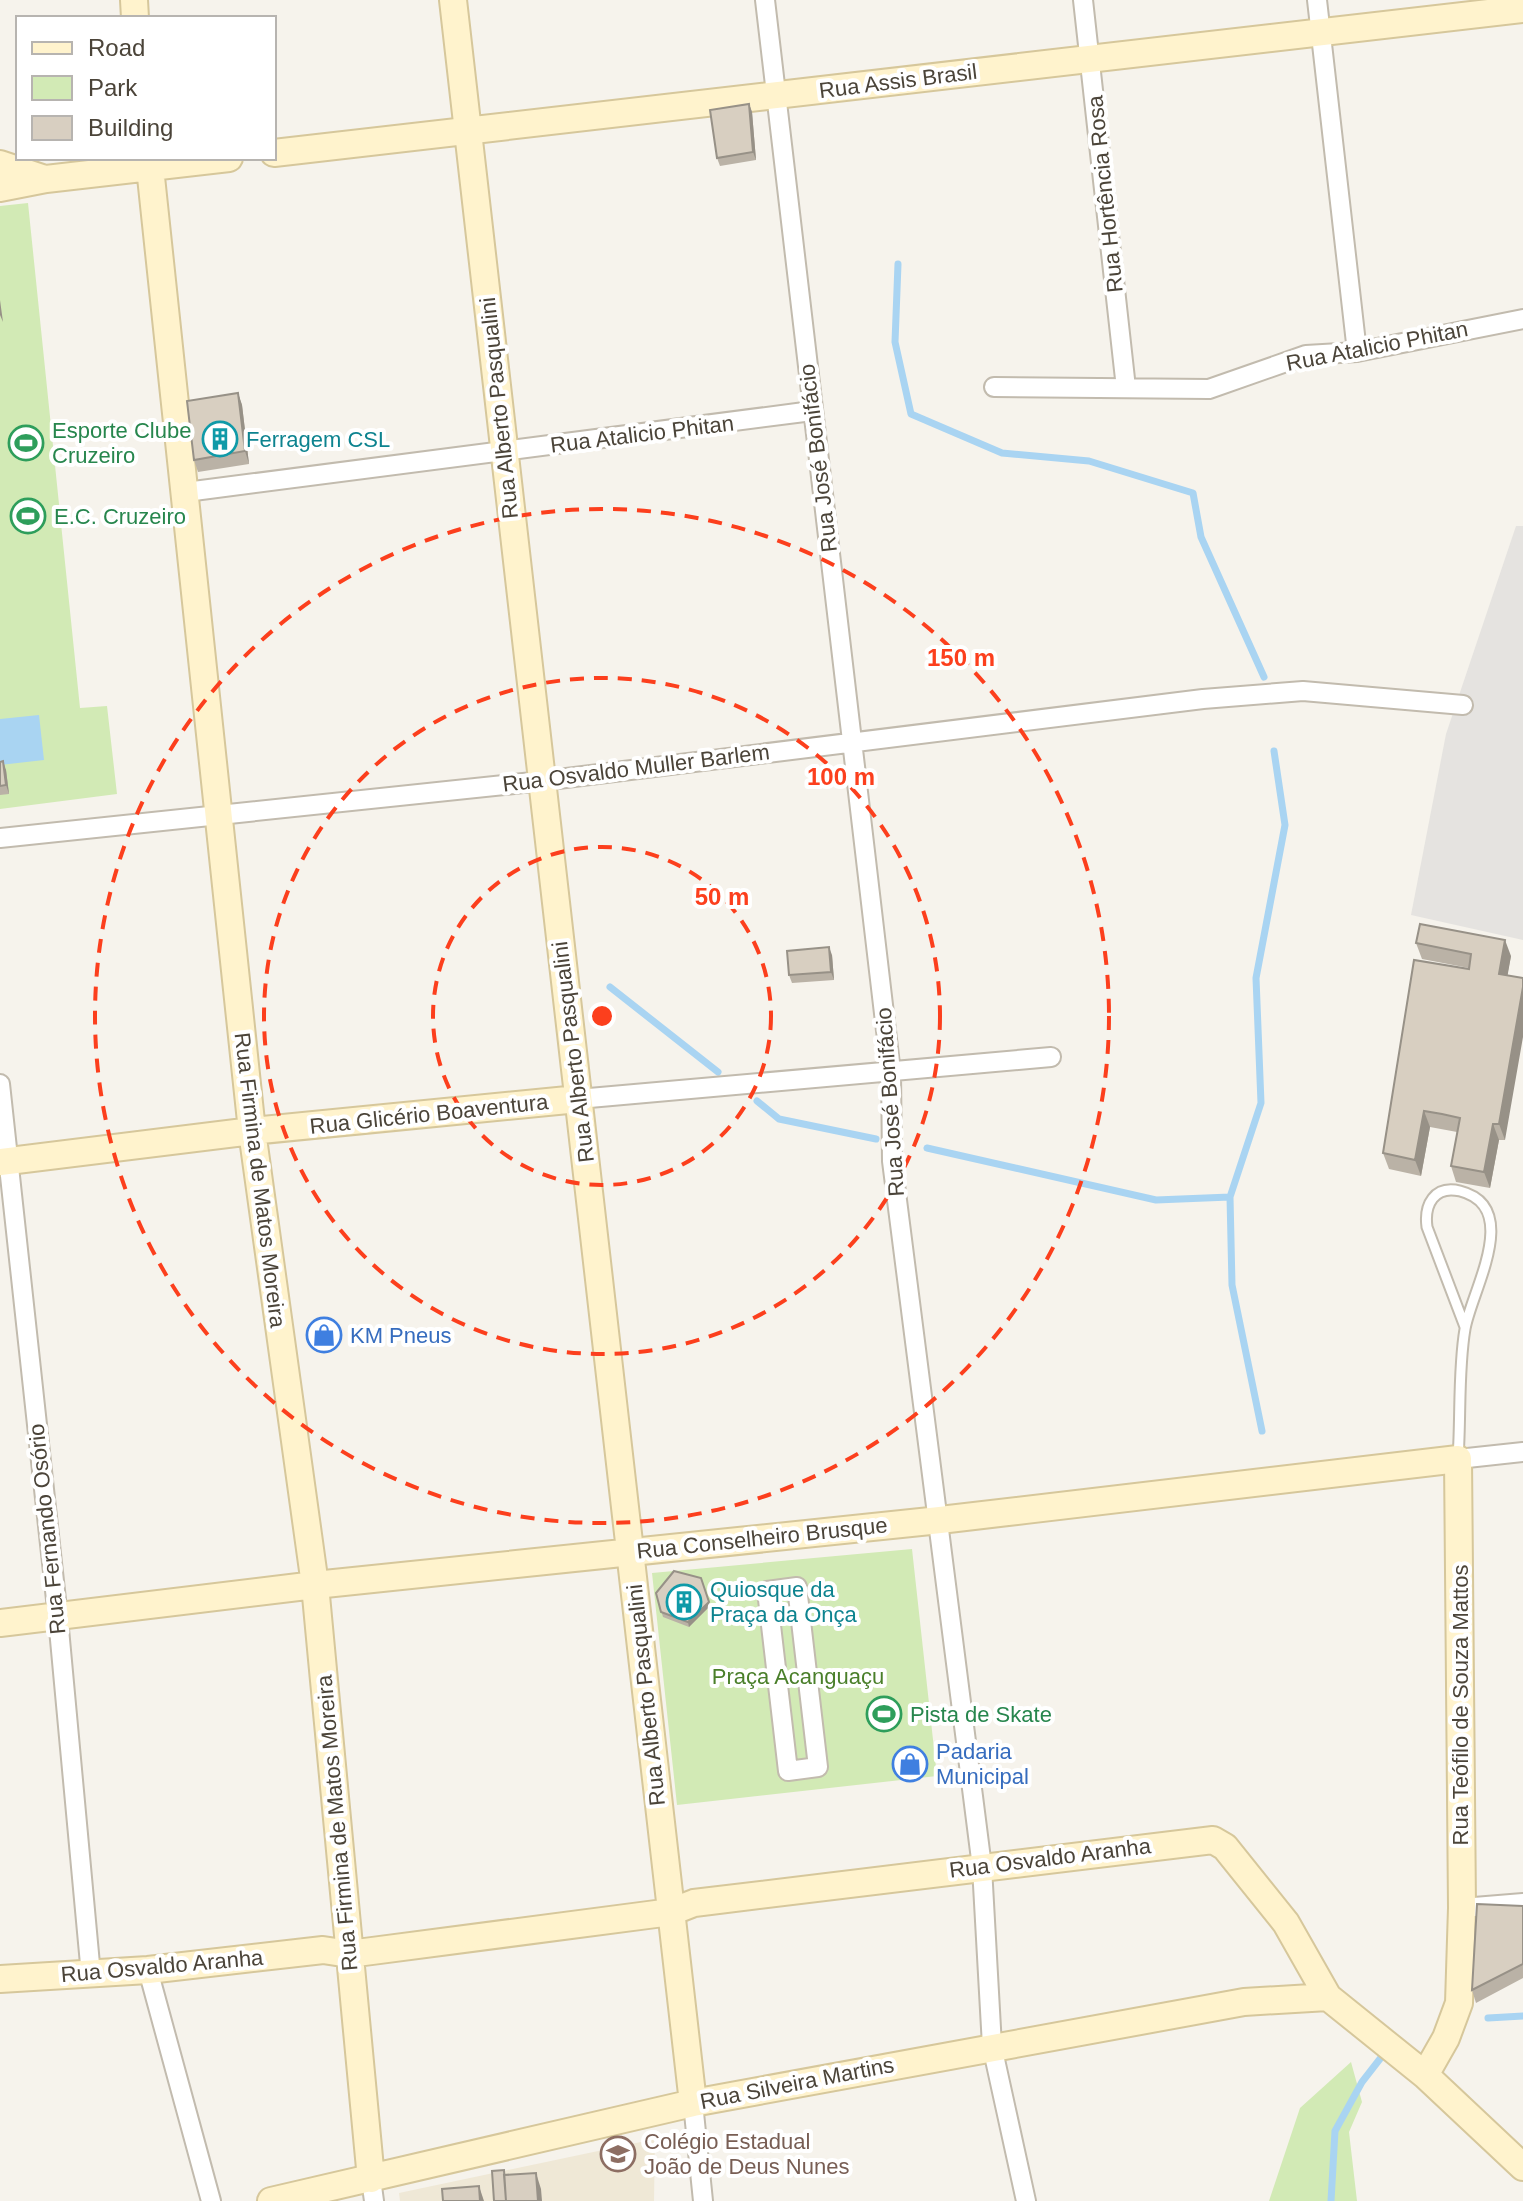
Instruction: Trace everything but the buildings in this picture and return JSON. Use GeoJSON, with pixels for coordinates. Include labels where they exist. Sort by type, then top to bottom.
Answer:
{"type":"FeatureCollection","features":[{"type":"Feature","properties":{"kind":"street","name":"Rua Alberto Pasqualini"},"geometry":{"type":"LineString","coordinates":[[453,0],[630,1551],[678,1904],[693,2103]]}},
{"type":"Feature","properties":{"kind":"street","name":"Rua José Bonifácio"},"geometry":{"type":"LineString","coordinates":[[765,0],[891,1073],[892,1161],[982,1867],[992,2046],[1026,2201]]}},
{"type":"Feature","properties":{"kind":"street","name":"Rua Hortência Rosa"},"geometry":{"type":"LineString","coordinates":[[1083,0],[1126,388]]}},
{"type":"Feature","properties":{"kind":"street"},"geometry":{"type":"LineString","coordinates":[[1317,0],[1357,352]]}},
{"type":"Feature","properties":{"kind":"street","name":"Rua Assis Brasil"},"geometry":{"type":"LineString","coordinates":[[276,153],[1523,9]]}},
{"type":"Feature","properties":{"kind":"street"},"geometry":{"type":"LineString","coordinates":[[0,188],[150,162],[190,160]]}},
{"type":"Feature","properties":{"kind":"street","name":"Rua Firmina de Matos Moreira"},"geometry":{"type":"LineString","coordinates":[[150,162],[252,1131],[315,1585],[340,1947],[372,2190]]}},
{"type":"Feature","properties":{"kind":"street"},"geometry":{"type":"LineString","coordinates":[[0,164],[46,179]]}},
{"type":"Feature","properties":{"kind":"street","name":"Rua Atalicio Phitan"},"geometry":{"type":"LineString","coordinates":[[994,387],[1209,389],[1306,355],[1357,352],[1523,319]]}},
{"type":"Feature","properties":{"kind":"street","name":"Rua Atalicio Phitan"},"geometry":{"type":"LineString","coordinates":[[186,492],[812,411]]}},
{"type":"Feature","properties":{"kind":"street","name":"Rua Osvaldo Muller Barlem"},"geometry":{"type":"LineString","coordinates":[[0,838],[542,781],[1203,699],[1303,691],[1463,705]]}},
{"type":"Feature","properties":{"kind":"street","name":"Rua Glicério Boaventura"},"geometry":{"type":"LineString","coordinates":[[3,1162],[252,1131],[1051,1057]]}},
{"type":"Feature","properties":{"kind":"street","name":"Rua Fernando Osório"},"geometry":{"type":"LineString","coordinates":[[0,1084],[3,1162],[58,1618],[91,1975]]}},
{"type":"Feature","properties":{"kind":"street","name":"Rua Conselheiro Brusque"},"geometry":{"type":"LineString","coordinates":[[0,1623],[315,1585],[940,1520],[1523,1452]]}},
{"type":"Feature","properties":{"kind":"street","name":"Rua Teófilo de Souza Mattos"},"geometry":{"type":"LineString","coordinates":[[1425,2075],[1446,2038],[1459,2003],[1462,1908],[1458,1459]]}},
{"type":"Feature","properties":{"kind":"street"},"geometry":{"type":"LineString","coordinates":[[797,1587],[804,1645],[818,1767],[788,1771],[767,1591],[797,1587]]}},
{"type":"Feature","properties":{"kind":"street"},"geometry":{"type":"LineString","coordinates":[[774,1648],[804,1645]]}},
{"type":"Feature","properties":{"kind":"street"},"geometry":{"type":"LineString","coordinates":[[778,1684],[808,1681]]}},
{"type":"Feature","properties":{"kind":"street","name":"Rua Osvaldo Aranha"},"geometry":{"type":"LineString","coordinates":[[0,1979],[148,1970],[1213,1840],[1225,1847],[1286,1923],[1328,1997]]}},
{"type":"Feature","properties":{"kind":"street"},"geometry":{"type":"LineString","coordinates":[[1462,1908],[1523,1903]]}},
{"type":"Feature","properties":{"kind":"street"},"geometry":{"type":"LineString","coordinates":[[148,1970],[211,2201]]}},
{"type":"Feature","properties":{"kind":"street"},"geometry":{"type":"LineString","coordinates":[[1328,1997],[1425,2075],[1523,2167]]}},
{"type":"Feature","properties":{"kind":"street","name":"Rua Silveira Martins"},"geometry":{"type":"LineString","coordinates":[[271,2201],[372,2190],[693,2103],[1244,2002],[1328,1997]]}},
{"type":"Feature","properties":{"kind":"street"},"geometry":{"type":"LineString","coordinates":[[693,2103],[703,2201]]}},
{"type":"Feature","properties":{"kind":"lane","name":"Rua Teófilo de Souza Mattos"},"geometry":{"type":"LineString","coordinates":[[1458,1459],[1465,1327],[1485,1279],[1492,1247],[1492,1217],[1479,1199],[1459,1191],[1447,1191],[1431,1198],[1425,1209],[1426,1218],[1465,1327]]}},
{"type":"Feature","properties":{"kind":"shaded area"},"geometry":{"type":"Polygon","coordinates":[[[1516,526],[1523,526],[1523,940],[1411,915],[1446,734],[1516,526]]]}},
{"type":"Feature","properties":{"kind":"shaded area","name":"Colégio Estadual João de Deus Nunes"},"geometry":{"type":"Polygon","coordinates":[[[655,2139],[654,2201],[400,2201],[399,2193],[655,2139]]]}},
{"type":"Feature","properties":{"kind":"green space","name":"Esporte Clube Cruzeiro"},"geometry":{"type":"Polygon","coordinates":[[[28,203],[80,708],[107,706],[117,794],[0,809],[0,206],[28,203]]]}},
{"type":"Feature","properties":{"kind":"green space","name":"Praça Acanguaçu"},"geometry":{"type":"Polygon","coordinates":[[[912,1549],[937,1776],[677,1805],[652,1573],[912,1549]]]}},
{"type":"Feature","properties":{"kind":"green space"},"geometry":{"type":"Polygon","coordinates":[[[1351,2062],[1362,2102],[1349,2132],[1357,2201],[1269,2201],[1300,2108],[1351,2062]]]}},
{"type":"Feature","properties":{"kind":"water"},"geometry":{"type":"Polygon","coordinates":[[[39,715],[44,760],[0,765],[0,719],[39,715]]]}},
{"type":"Feature","properties":{"kind":"waterway"},"geometry":{"type":"LineString","coordinates":[[898,264],[895,342],[911,414],[1002,453],[1089,461],[1193,493],[1201,537],[1264,677]]}},
{"type":"Feature","properties":{"kind":"waterway"},"geometry":{"type":"LineString","coordinates":[[1262,1431],[1232,1285],[1230,1197],[1261,1103],[1256,978],[1285,825],[1274,751]]}},
{"type":"Feature","properties":{"kind":"waterway"},"geometry":{"type":"LineString","coordinates":[[610,987],[718,1072]]}},
{"type":"Feature","properties":{"kind":"waterway"},"geometry":{"type":"LineString","coordinates":[[757,1101],[779,1119],[876,1139]]}},
{"type":"Feature","properties":{"kind":"waterway"},"geometry":{"type":"LineString","coordinates":[[927,1148],[1156,1200],[1230,1197]]}},
{"type":"Feature","properties":{"kind":"waterway"},"geometry":{"type":"LineString","coordinates":[[1488,2018],[1523,2016]]}},
{"type":"Feature","properties":{"kind":"waterway"},"geometry":{"type":"LineString","coordinates":[[1331,2201],[1335,2131],[1362,2082],[1383,2055]]}},
{"type":"Feature","properties":{"kind":"place","name":"Ferragem CSL"},"geometry":{"type":"Point","coordinates":[220,439]}},
{"type":"Feature","properties":{"kind":"place","name":"Esporte Clube Cruzeiro"},"geometry":{"type":"Point","coordinates":[26,443]}},
{"type":"Feature","properties":{"kind":"place","name":"E.C. Cruzeiro"},"geometry":{"type":"Point","coordinates":[28,516]}},
{"type":"Feature","properties":{"kind":"place","name":"KM Pneus"},"geometry":{"type":"Point","coordinates":[324,1335]}},
{"type":"Feature","properties":{"kind":"place","name":"Quiosque da Praça da Onça"},"geometry":{"type":"Point","coordinates":[684,1602]}},
{"type":"Feature","properties":{"kind":"place","name":"Pista de Skate"},"geometry":{"type":"Point","coordinates":[884,1714]}},
{"type":"Feature","properties":{"kind":"place","name":"Padaria Municipal"},"geometry":{"type":"Point","coordinates":[910,1764]}},
{"type":"Feature","properties":{"kind":"place","name":"Colégio Estadual João de Deus Nunes"},"geometry":{"type":"Point","coordinates":[618,2154]}}]}
